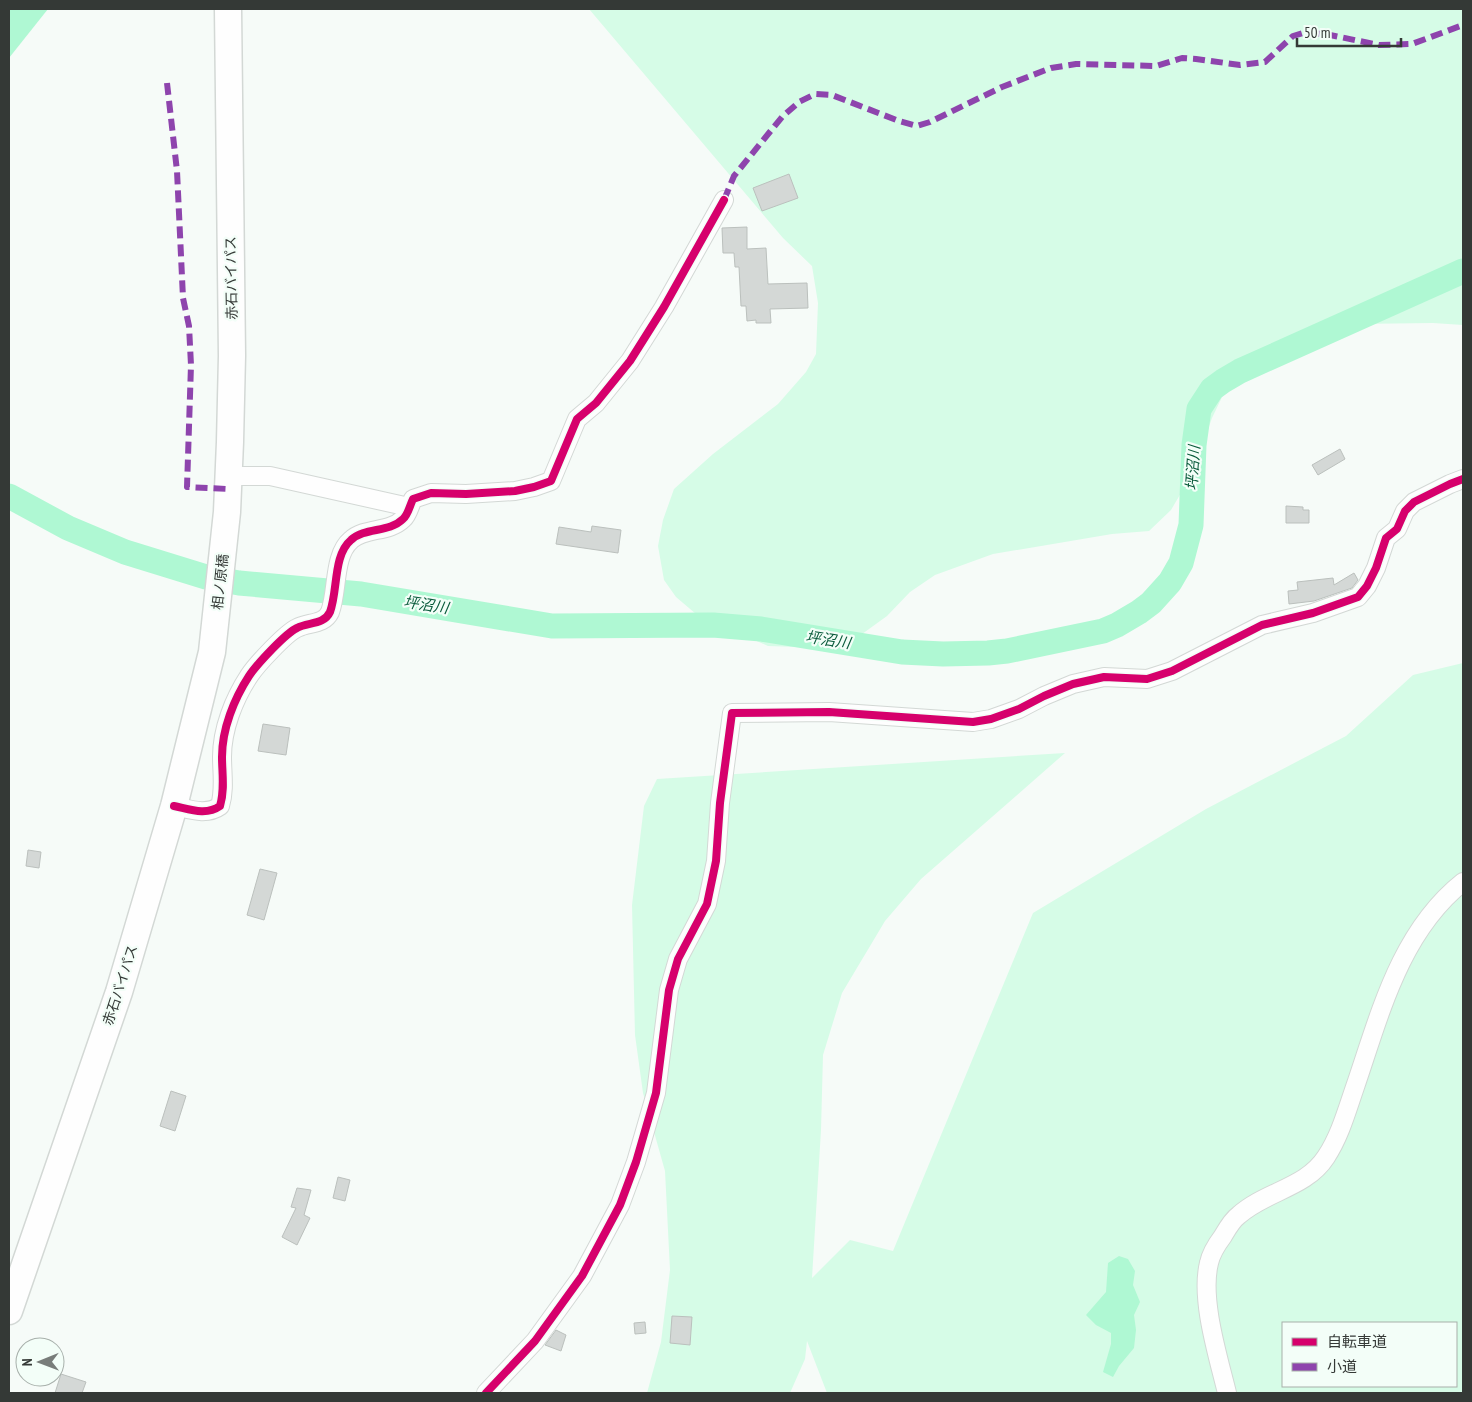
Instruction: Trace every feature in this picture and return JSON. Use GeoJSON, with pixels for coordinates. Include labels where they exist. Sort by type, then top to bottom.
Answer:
{"type":"FeatureCollection","features":[{"type":"Feature","properties":{"kind":"highway","name":"赤石バイパス"},"geometry":{"type":"LineString","coordinates":[[227,512],[232,356],[228,9]]}},
{"type":"Feature","properties":{"kind":"highway","name":"相ノ原橋"},"geometry":{"type":"LineString","coordinates":[[212,652],[227,512]]}},
{"type":"Feature","properties":{"kind":"highway","name":"赤石バイパス"},"geometry":{"type":"LineString","coordinates":[[9,1311],[119,992],[174,806],[212,652]]}},
{"type":"Feature","properties":{"kind":"street"},"geometry":{"type":"LineString","coordinates":[[174,806],[202,811],[212,810],[220,806],[223,790],[222,744],[231,710],[238,694],[250,675],[287,635],[298,627],[323,620],[330,612],[341,554],[350,540],[368,531],[395,525],[404,518],[413,499],[431,493],[466,494],[515,491],[551,481],[578,419],[596,403],[630,361],[664,307],[724,200]]}},
{"type":"Feature","properties":{"kind":"street"},"geometry":{"type":"LineString","coordinates":[[229,476],[270,476],[409,507]]}},
{"type":"Feature","properties":{"kind":"street"},"geometry":{"type":"LineString","coordinates":[[486,1393],[535,1341],[582,1276],[620,1205],[636,1162],[656,1093],[669,990],[678,959],[707,904],[716,861],[720,803],[732,713],[829,712],[973,722],[991,719],[1019,709],[1073,684],[1104,677],[1147,679],[1172,671],[1262,625],[1313,613],[1358,597],[1367,586],[1376,568],[1386,538],[1397,529],[1405,512],[1414,502],[1463,479]]}},
{"type":"Feature","properties":{"kind":"street"},"geometry":{"type":"LineString","coordinates":[[1227,1393],[1210,1320],[1206,1284],[1209,1262],[1215,1247],[1238,1215],[1313,1173],[1328,1155],[1344,1119],[1391,981],[1424,923],[1438,906],[1463,882]]}},
{"type":"Feature","properties":{"kind":"shaded area"},"geometry":{"type":"Polygon","coordinates":[[[9,9],[48,9],[9,58],[9,9]]]}},
{"type":"Feature","properties":{"kind":"shaded area"},"geometry":{"type":"Polygon","coordinates":[[[589,9],[1463,9],[1463,325],[1433,323],[1356,324],[1302,334],[1251,358],[1223,395],[1212,418],[1191,476],[1171,510],[1149,531],[1112,534],[993,554],[935,575],[910,592],[887,616],[851,642],[825,648],[768,646],[696,614],[676,597],[664,580],[658,546],[663,520],[674,489],[713,454],[778,404],[806,372],[816,354],[818,303],[812,266],[783,238],[589,9]]]}},
{"type":"Feature","properties":{"kind":"shaded area"},"geometry":{"type":"Polygon","coordinates":[[[1463,663],[1463,1393],[827,1393],[807,1341],[805,1359],[790,1393],[647,1393],[661,1342],[670,1270],[665,1171],[643,1093],[635,1035],[632,905],[644,806],[657,779],[1065,753],[921,879],[885,921],[842,993],[823,1055],[821,1130],[812,1278],[850,1240],[893,1251],[1033,913],[1206,809],[1346,736],[1413,675],[1463,663]]]}},
{"type":"Feature","properties":{"kind":"shaded area"},"geometry":{"type":"Polygon","coordinates":[[[1119,1256],[1128,1259],[1135,1271],[1133,1285],[1140,1302],[1134,1315],[1136,1330],[1134,1348],[1119,1366],[1113,1377],[1103,1372],[1111,1344],[1111,1333],[1096,1325],[1086,1315],[1106,1292],[1108,1263],[1119,1256]]]}},
{"type":"Feature","properties":{"kind":"building"},"geometry":{"type":"Polygon","coordinates":[[[789,174],[798,198],[762,211],[753,188],[789,174]]]}},
{"type":"Feature","properties":{"kind":"building"},"geometry":{"type":"Polygon","coordinates":[[[747,227],[747,249],[766,248],[768,284],[807,283],[808,308],[770,309],[771,323],[756,323],[756,320],[747,321],[746,306],[741,306],[739,267],[735,267],[734,253],[723,253],[722,228],[747,227]]]}},
{"type":"Feature","properties":{"kind":"building"},"geometry":{"type":"Polygon","coordinates":[[[1340,449],[1345,459],[1318,475],[1312,465],[1340,449]]]}},
{"type":"Feature","properties":{"kind":"building"},"geometry":{"type":"Polygon","coordinates":[[[1286,506],[1303,507],[1303,510],[1309,510],[1309,523],[1286,523],[1286,506]]]}},
{"type":"Feature","properties":{"kind":"building"},"geometry":{"type":"Polygon","coordinates":[[[592,526],[621,530],[618,553],[556,544],[559,527],[591,532],[592,526]]]}},
{"type":"Feature","properties":{"kind":"building"},"geometry":{"type":"Polygon","coordinates":[[[1354,573],[1358,580],[1352,588],[1314,601],[1289,604],[1288,591],[1298,590],[1297,582],[1333,578],[1334,585],[1354,573]]]}},
{"type":"Feature","properties":{"kind":"building"},"geometry":{"type":"Polygon","coordinates":[[[263,724],[290,728],[286,755],[258,751],[263,724]]]}},
{"type":"Feature","properties":{"kind":"building"},"geometry":{"type":"Polygon","coordinates":[[[28,850],[41,852],[39,868],[26,866],[28,850]]]}},
{"type":"Feature","properties":{"kind":"building"},"geometry":{"type":"Polygon","coordinates":[[[260,869],[277,873],[264,920],[247,915],[260,869]]]}},
{"type":"Feature","properties":{"kind":"building"},"geometry":{"type":"Polygon","coordinates":[[[171,1091],[186,1096],[175,1131],[160,1126],[171,1091]]]}},
{"type":"Feature","properties":{"kind":"building"},"geometry":{"type":"Polygon","coordinates":[[[338,1177],[350,1180],[345,1201],[333,1198],[338,1177]]]}},
{"type":"Feature","properties":{"kind":"building"},"geometry":{"type":"Polygon","coordinates":[[[297,1188],[311,1190],[304,1215],[310,1218],[297,1245],[282,1237],[296,1208],[291,1207],[297,1188]]]}},
{"type":"Feature","properties":{"kind":"building"},"geometry":{"type":"Polygon","coordinates":[[[672,1316],[692,1317],[690,1345],[670,1343],[672,1316]]]}},
{"type":"Feature","properties":{"kind":"building"},"geometry":{"type":"Polygon","coordinates":[[[645,1322],[646,1333],[635,1334],[634,1323],[645,1322]]]}},
{"type":"Feature","properties":{"kind":"building"},"geometry":{"type":"Polygon","coordinates":[[[556,1330],[566,1335],[561,1351],[545,1345],[556,1330]]]}},
{"type":"Feature","properties":{"kind":"building"},"geometry":{"type":"Polygon","coordinates":[[[65,1375],[86,1382],[82,1393],[55,1393],[57,1387],[65,1387],[65,1375]]]}},
{"type":"Feature","properties":{"kind":"waterway","name":"坪沼川"},"geometry":{"type":"LineString","coordinates":[[9,496],[68,528],[125,552],[206,577],[239,583],[361,594],[552,626],[713,625],[761,629],[902,652],[943,654],[1007,651],[1103,631],[1139,612],[1151,603],[1170,582],[1181,563],[1191,525],[1194,445],[1199,409],[1212,389],[1240,371],[1463,271]]}},
{"type":"Feature","properties":{"kind":"marked path"},"geometry":{"type":"LineString","coordinates":[[724,200],[734,176],[782,117],[799,102],[815,94],[832,95],[917,126],[930,122],[1002,87],[1051,68],[1076,64],[1156,66],[1182,58],[1240,65],[1265,62],[1293,36],[1306,32],[1379,45],[1412,44],[1463,25]]}},
{"type":"Feature","properties":{"kind":"marked path"},"geometry":{"type":"LineString","coordinates":[[167,83],[177,171],[183,298],[189,326],[191,365],[187,487],[228,489]]}},
{"type":"Feature","properties":{"kind":"cycle path"},"geometry":{"type":"LineString","coordinates":[[174,806],[203,811],[209,811],[220,806],[223,788],[222,757],[224,736],[238,694],[253,671],[286,636],[301,626],[324,619],[330,612],[341,555],[351,540],[363,533],[397,523],[406,515],[413,499],[431,493],[466,494],[515,491],[551,481],[577,419],[596,403],[630,361],[664,307],[724,200]]}},
{"type":"Feature","properties":{"kind":"cycle path"},"geometry":{"type":"LineString","coordinates":[[486,1393],[535,1341],[582,1276],[620,1205],[636,1162],[656,1093],[669,990],[678,959],[707,904],[716,861],[720,803],[732,713],[829,712],[973,722],[991,719],[1019,709],[1073,684],[1104,677],[1147,679],[1172,671],[1262,625],[1313,613],[1358,597],[1367,586],[1376,568],[1386,538],[1397,529],[1405,511],[1414,502],[1463,479]]}}]}
